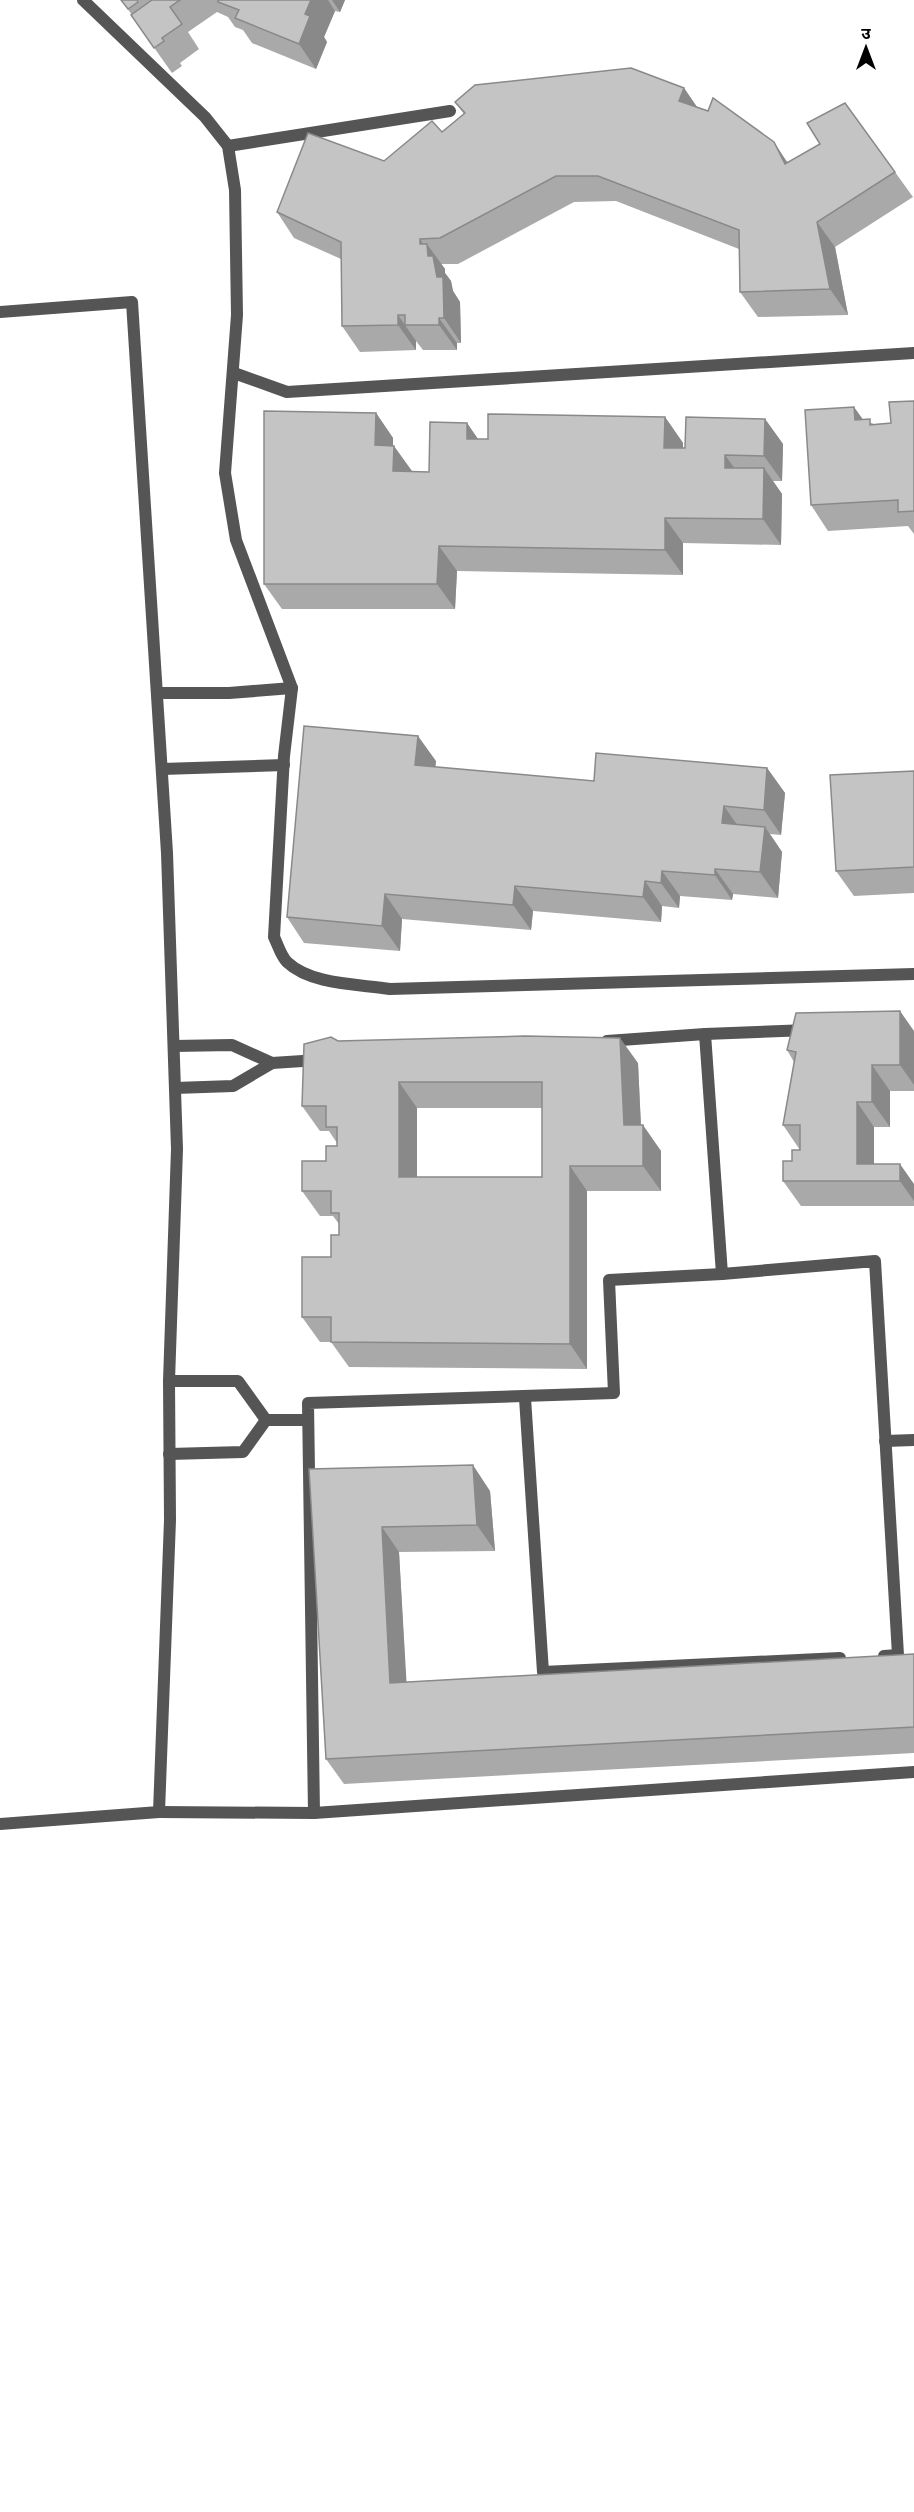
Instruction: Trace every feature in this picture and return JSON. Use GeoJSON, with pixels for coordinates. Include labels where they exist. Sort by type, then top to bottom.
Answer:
{"type":"FeatureCollection","features":[{"type":"Feature","properties":{"kind":"street"},"geometry":{"type":"LineString","coordinates":[[83,0],[205,117],[228,146],[235,190],[237,315],[225,473],[236,540],[292,688],[284,765],[274,937],[285,961],[301,972],[328,980],[390,989],[914,974]]}},
{"type":"Feature","properties":{"kind":"street"},"geometry":{"type":"LineString","coordinates":[[228,146],[450,111]]}},
{"type":"Feature","properties":{"kind":"street"},"geometry":{"type":"LineString","coordinates":[[0,312],[132,302],[162,769],[177,1149],[169,1381],[170,1520],[159,1812]]}},
{"type":"Feature","properties":{"kind":"street"},"geometry":{"type":"LineString","coordinates":[[234,374],[287,392],[914,353]]}},
{"type":"Feature","properties":{"kind":"street"},"geometry":{"type":"LineString","coordinates":[[157,693],[230,693],[292,688]]}},
{"type":"Feature","properties":{"kind":"street"},"geometry":{"type":"LineString","coordinates":[[162,769],[284,765]]}},
{"type":"Feature","properties":{"kind":"street"},"geometry":{"type":"LineString","coordinates":[[599,1041],[821,1029]]}},
{"type":"Feature","properties":{"kind":"street"},"geometry":{"type":"LineString","coordinates":[[705,1034],[722,1274]]}},
{"type":"Feature","properties":{"kind":"street"},"geometry":{"type":"LineString","coordinates":[[174,1046],[232,1045],[272,1063]]}},
{"type":"Feature","properties":{"kind":"street"},"geometry":{"type":"LineString","coordinates":[[175,1088],[233,1086],[272,1063],[330,1059]]}},
{"type":"Feature","properties":{"kind":"street"},"geometry":{"type":"LineString","coordinates":[[314,1813],[308,1403],[614,1394],[609,1280],[722,1274],[875,1261],[898,1655],[874,1656]]}},
{"type":"Feature","properties":{"kind":"street"},"geometry":{"type":"LineString","coordinates":[[169,1381],[238,1381],[266,1420]]}},
{"type":"Feature","properties":{"kind":"street"},"geometry":{"type":"LineString","coordinates":[[525,1398],[543,1672],[851,1657]]}},
{"type":"Feature","properties":{"kind":"street"},"geometry":{"type":"LineString","coordinates":[[266,1420],[308,1420]]}},
{"type":"Feature","properties":{"kind":"street"},"geometry":{"type":"LineString","coordinates":[[170,1454],[243,1452],[266,1420]]}},
{"type":"Feature","properties":{"kind":"street"},"geometry":{"type":"LineString","coordinates":[[885,1441],[914,1440]]}},
{"type":"Feature","properties":{"kind":"street"},"geometry":{"type":"LineString","coordinates":[[0,1824],[159,1812],[314,1813],[914,1772]]}},
{"type":"Feature","properties":{"kind":"building"},"geometry":{"type":"Polygon","coordinates":[[[121,0],[137,0],[138,2],[128,9],[121,0]]]}},
{"type":"Feature","properties":{"kind":"building"},"geometry":{"type":"Polygon","coordinates":[[[152,0],[180,0],[170,7],[182,24],[162,38],[164,41],[154,48],[131,15],[152,0]]]}},
{"type":"Feature","properties":{"kind":"building"},"geometry":{"type":"Polygon","coordinates":[[[218,0],[311,0],[305,14],[310,16],[299,44],[235,18],[239,10],[218,2],[218,0]]]}},
{"type":"Feature","properties":{"kind":"building"},"geometry":{"type":"Polygon","coordinates":[[[631,68],[684,88],[679,101],[708,111],[713,98],[774,142],[785,164],[820,144],[807,123],[845,103],[895,172],[817,222],[830,289],[740,292],[739,230],[598,176],[556,176],[440,238],[420,239],[420,244],[427,244],[428,256],[433,256],[437,277],[443,277],[444,318],[439,318],[439,325],[405,325],[405,315],[398,315],[398,325],[342,326],[341,242],[277,212],[308,133],[384,161],[432,121],[442,132],[465,113],[455,102],[475,85],[631,68]]]}},
{"type":"Feature","properties":{"kind":"building"},"geometry":{"type":"Polygon","coordinates":[[[914,401],[914,511],[898,512],[898,500],[811,505],[805,410],[854,407],[855,420],[870,419],[870,425],[891,423],[889,402],[914,401]]]}},
{"type":"Feature","properties":{"kind":"building"},"geometry":{"type":"Polygon","coordinates":[[[264,411],[376,413],[375,445],[394,446],[393,471],[429,472],[430,422],[467,423],[467,439],[488,439],[488,414],[665,417],[664,448],[685,448],[686,417],[765,419],[764,456],[725,455],[725,468],[764,468],[763,519],[665,518],[665,550],[439,546],[437,584],[264,584],[264,411]]]}},
{"type":"Feature","properties":{"kind":"building"},"geometry":{"type":"Polygon","coordinates":[[[304,726],[418,736],[415,765],[594,781],[596,753],[767,768],[764,810],[724,806],[722,823],[765,827],[760,872],[715,869],[715,875],[662,871],[661,883],[645,881],[643,897],[515,886],[513,905],[385,894],[382,926],[287,917],[304,726]]]}},
{"type":"Feature","properties":{"kind":"building"},"geometry":{"type":"Polygon","coordinates":[[[914,771],[914,867],[836,871],[830,775],[914,771]]]}},
{"type":"Feature","properties":{"kind":"building"},"geometry":{"type":"Polygon","coordinates":[[[900,1011],[900,1065],[872,1065],[872,1102],[857,1102],[857,1164],[900,1164],[900,1181],[783,1181],[783,1161],[792,1161],[792,1150],[800,1150],[800,1125],[783,1125],[796,1052],[787,1050],[796,1013],[900,1011]]]}},
{"type":"Feature","properties":{"kind":"building"},"geometry":{"type":"Polygon","coordinates":[[[525,1036],[620,1038],[624,1125],[643,1125],[643,1166],[570,1166],[570,1344],[331,1342],[331,1317],[302,1317],[302,1257],[331,1257],[331,1235],[339,1235],[339,1213],[331,1213],[331,1191],[302,1191],[302,1161],[326,1161],[326,1146],[337,1146],[337,1127],[326,1127],[326,1106],[302,1106],[304,1044],[331,1037],[338,1041],[525,1036]],[[399,1082],[399,1177],[542,1177],[542,1082],[399,1082]]]}},
{"type":"Feature","properties":{"kind":"building"},"geometry":{"type":"Polygon","coordinates":[[[473,1465],[477,1525],[382,1527],[390,1683],[914,1654],[914,1727],[326,1759],[309,1469],[473,1465]]]}}]}
